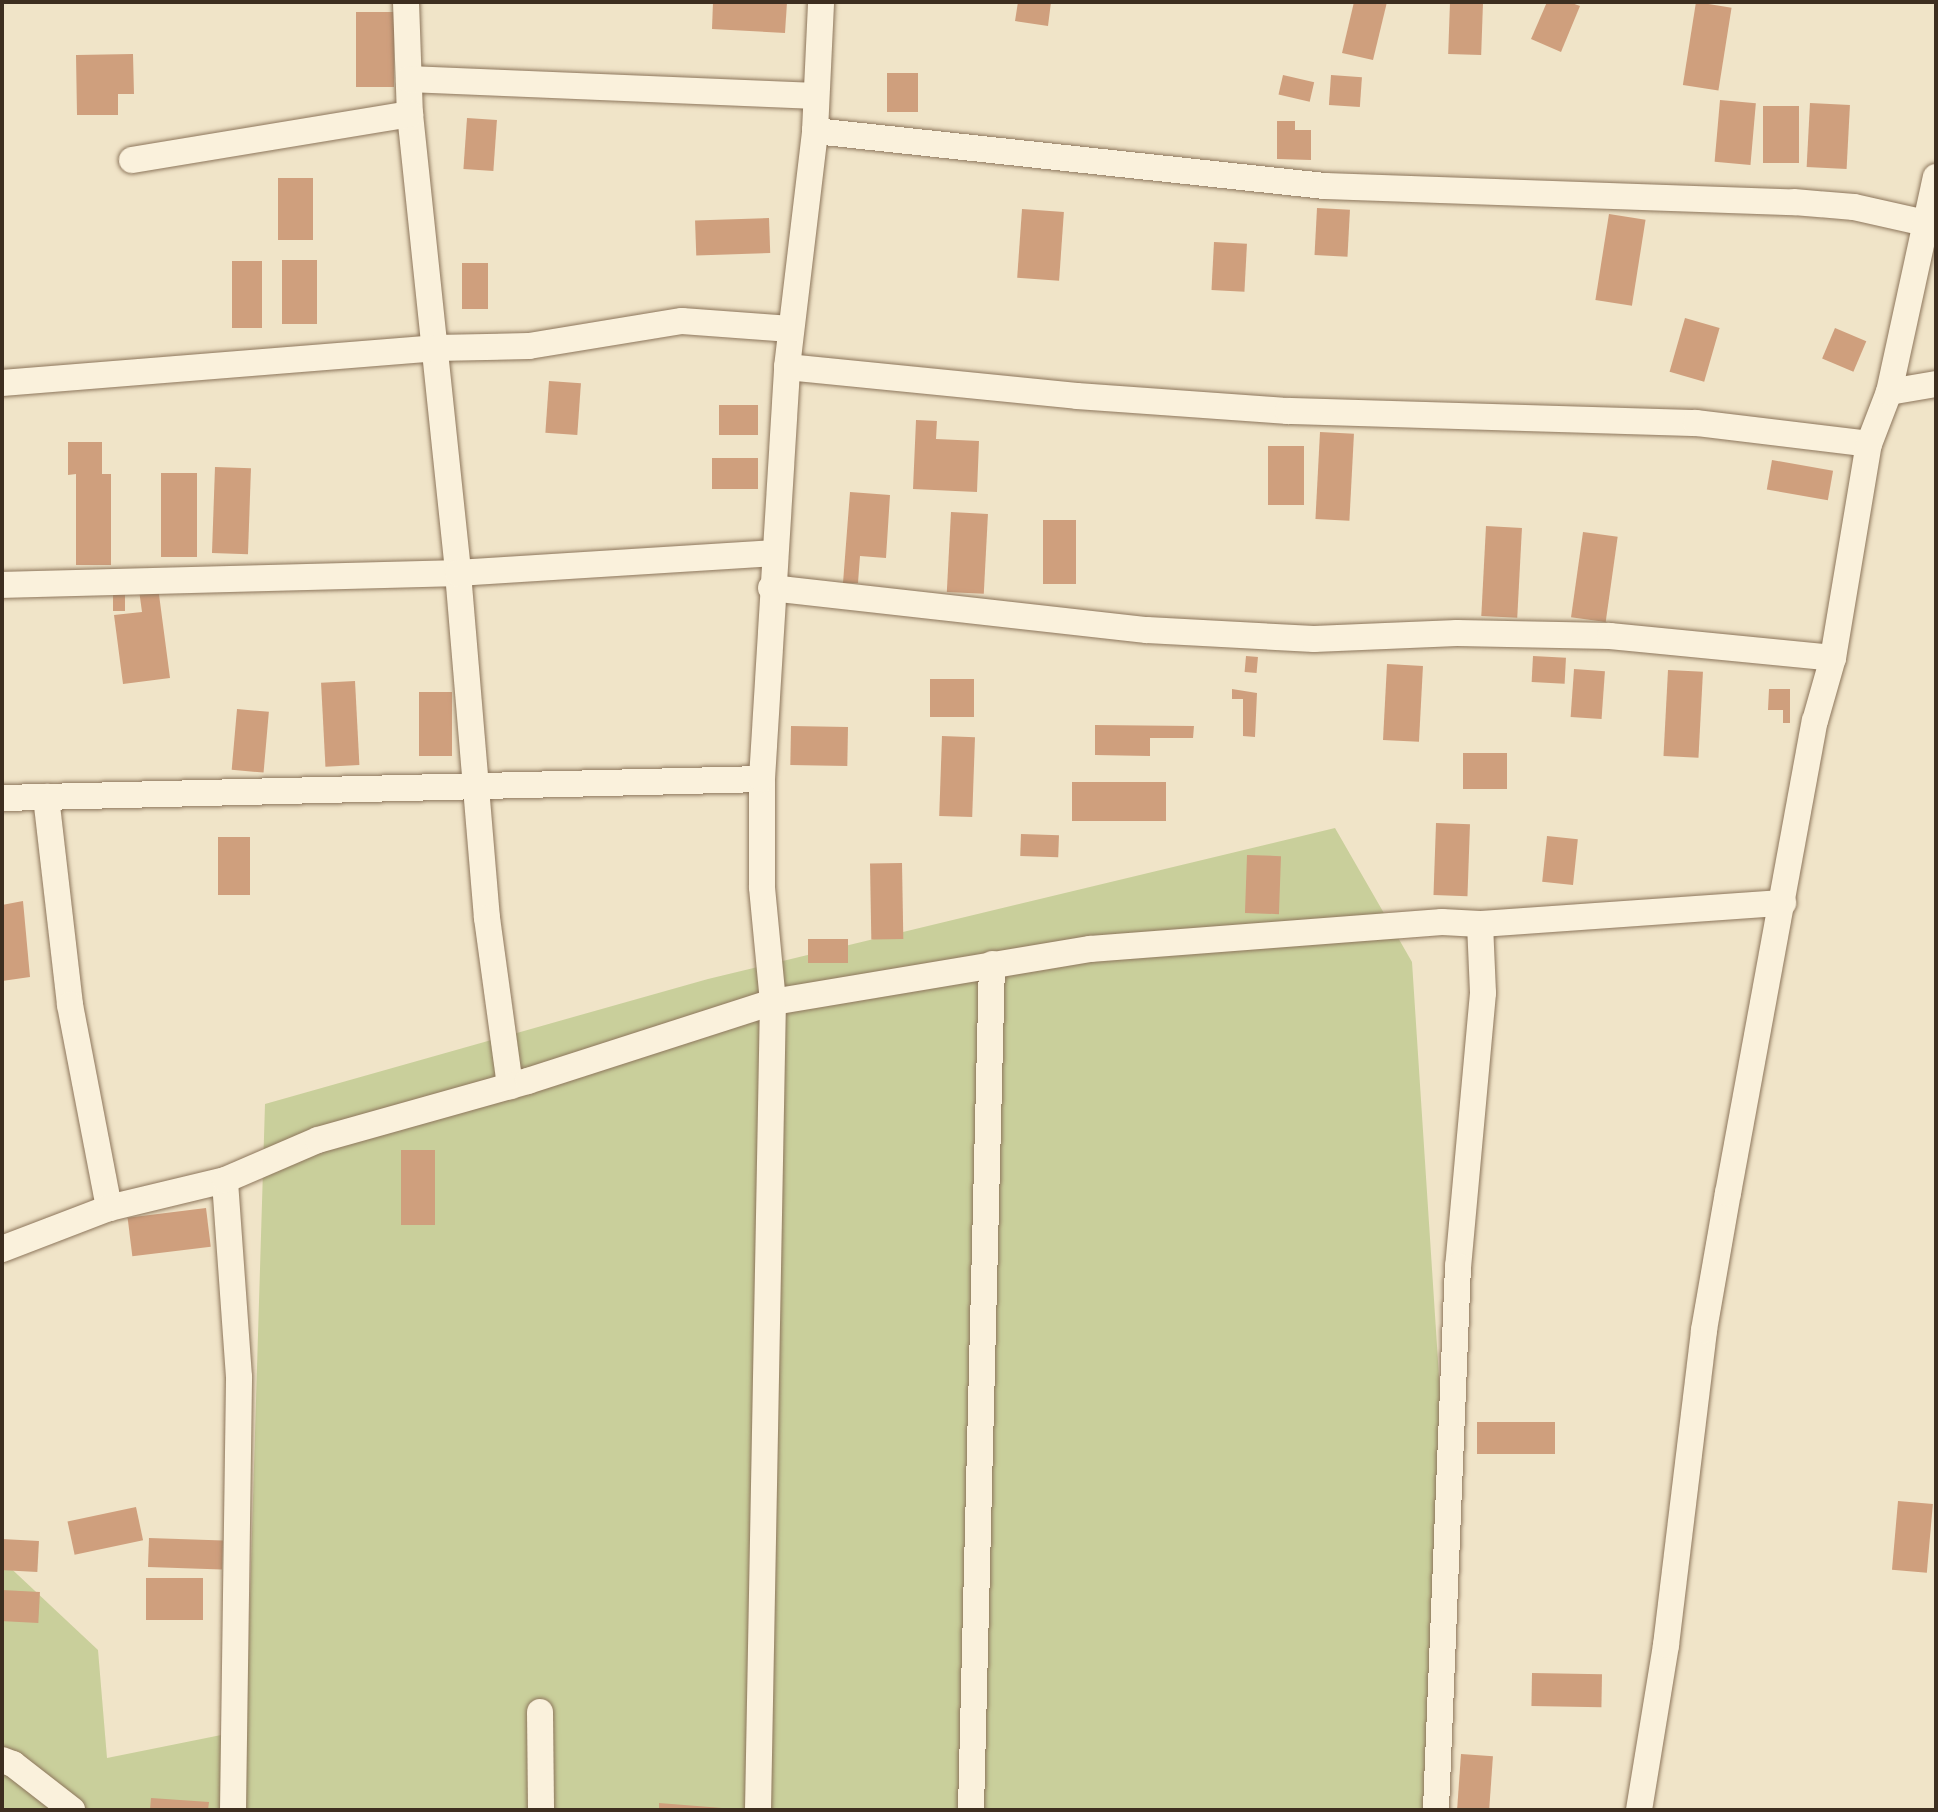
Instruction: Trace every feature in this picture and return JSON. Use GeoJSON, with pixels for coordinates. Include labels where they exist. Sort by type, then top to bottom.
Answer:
{"type":"FeatureCollection","features":[{"type":"Feature","properties":{"kind":"street"},"geometry":{"type":"LineString","coordinates":[[406,2],[410,114],[458,573],[487,918],[510,1086]]}},
{"type":"Feature","properties":{"kind":"street"},"geometry":{"type":"LineString","coordinates":[[758,1810],[773,1002],[762,887],[762,779],[771,588],[787,367],[815,131],[821,2]]}},
{"type":"Feature","properties":{"kind":"street"},"geometry":{"type":"LineString","coordinates":[[409,79],[816,96]]}},
{"type":"Feature","properties":{"kind":"street"},"geometry":{"type":"LineString","coordinates":[[132,160],[410,114]]}},
{"type":"Feature","properties":{"kind":"street"},"geometry":{"type":"LineString","coordinates":[[815,131],[1325,186],[1794,202],[1854,207],[1925,223]]}},
{"type":"Feature","properties":{"kind":"street"},"geometry":{"type":"LineString","coordinates":[[1639,1810],[1666,1645],[1704,1330],[1815,721],[1833,658],[1869,444],[1889,392],[1936,177]]}},
{"type":"Feature","properties":{"kind":"street"},"geometry":{"type":"LineString","coordinates":[[2,383],[435,348],[529,346],[682,321],[791,329]]}},
{"type":"Feature","properties":{"kind":"street"},"geometry":{"type":"LineString","coordinates":[[787,367],[1077,396],[1288,411],[1696,423],[1869,444]]}},
{"type":"Feature","properties":{"kind":"street"},"geometry":{"type":"LineString","coordinates":[[1889,392],[1936,384]]}},
{"type":"Feature","properties":{"kind":"street"},"geometry":{"type":"LineString","coordinates":[[2,585],[458,573],[774,553]]}},
{"type":"Feature","properties":{"kind":"street"},"geometry":{"type":"LineString","coordinates":[[771,588],[1147,630],[1314,639],[1457,633],[1610,636],[1833,658]]}},
{"type":"Feature","properties":{"kind":"street"},"geometry":{"type":"LineString","coordinates":[[2,798],[762,779]]}},
{"type":"Feature","properties":{"kind":"street"},"geometry":{"type":"LineString","coordinates":[[46,797],[70,1005],[109,1208]]}},
{"type":"Feature","properties":{"kind":"street"},"geometry":{"type":"LineString","coordinates":[[2,1249],[109,1208],[225,1180],[318,1140],[510,1086],[773,1002],[1090,949],[1442,922],[1480,924],[1783,903]]}},
{"type":"Feature","properties":{"kind":"street"},"geometry":{"type":"LineString","coordinates":[[1436,1810],[1458,1266],[1483,993],[1480,924]]}},
{"type":"Feature","properties":{"kind":"street"},"geometry":{"type":"LineString","coordinates":[[971,1810],[992,964]]}},
{"type":"Feature","properties":{"kind":"street"},"geometry":{"type":"LineString","coordinates":[[225,1180],[239,1377],[233,1810]]}},
{"type":"Feature","properties":{"kind":"street"},"geometry":{"type":"LineString","coordinates":[[540,1712],[541,1810]]}},
{"type":"Feature","properties":{"kind":"street"},"geometry":{"type":"LineString","coordinates":[[2,1760],[13,1764],[72,1810]]}},
{"type":"Feature","properties":{"kind":"green space"},"geometry":{"type":"Polygon","coordinates":[[[1335,828],[1412,962],[1449,1530],[1443,1810],[2,1810],[2,1560],[98,1650],[107,1758],[246,1730],[265,1104],[708,979],[1335,828]]]}},
{"type":"Feature","properties":{"kind":"building"},"geometry":{"type":"Polygon","coordinates":[[[713,2],[787,2],[785,33],[712,29],[713,2]]]}},
{"type":"Feature","properties":{"kind":"building"},"geometry":{"type":"Polygon","coordinates":[[[1018,2],[1051,2],[1048,26],[1015,21],[1018,2]]]}},
{"type":"Feature","properties":{"kind":"building"},"geometry":{"type":"Polygon","coordinates":[[[1354,2],[1387,2],[1373,60],[1342,53],[1354,2]]]}},
{"type":"Feature","properties":{"kind":"building"},"geometry":{"type":"Polygon","coordinates":[[[1450,2],[1483,3],[1481,55],[1448,54],[1450,2]]]}},
{"type":"Feature","properties":{"kind":"building"},"geometry":{"type":"Polygon","coordinates":[[[1547,2],[1569,2],[1580,6],[1561,52],[1531,39],[1547,2]]]}},
{"type":"Feature","properties":{"kind":"building"},"geometry":{"type":"Polygon","coordinates":[[[1696,2],[1732,8],[1718,91],[1683,85],[1696,2]]]}},
{"type":"Feature","properties":{"kind":"building"},"geometry":{"type":"Polygon","coordinates":[[[356,12],[394,12],[394,87],[356,87],[356,12]]]}},
{"type":"Feature","properties":{"kind":"building"},"geometry":{"type":"Polygon","coordinates":[[[133,54],[134,94],[118,94],[118,115],[77,115],[76,55],[133,54]]]}},
{"type":"Feature","properties":{"kind":"building"},"geometry":{"type":"Polygon","coordinates":[[[887,73],[918,73],[918,112],[887,112],[887,73]]]}},
{"type":"Feature","properties":{"kind":"building"},"geometry":{"type":"Polygon","coordinates":[[[1283,75],[1314,82],[1310,102],[1279,94],[1283,75]]]}},
{"type":"Feature","properties":{"kind":"building"},"geometry":{"type":"Polygon","coordinates":[[[1331,75],[1362,77],[1360,107],[1329,105],[1331,75]]]}},
{"type":"Feature","properties":{"kind":"building"},"geometry":{"type":"Polygon","coordinates":[[[1720,100],[1756,103],[1750,165],[1715,162],[1720,100]]]}},
{"type":"Feature","properties":{"kind":"building"},"geometry":{"type":"Polygon","coordinates":[[[1810,103],[1850,105],[1847,169],[1807,167],[1810,103]]]}},
{"type":"Feature","properties":{"kind":"building"},"geometry":{"type":"Polygon","coordinates":[[[1763,106],[1799,106],[1799,163],[1763,163],[1763,106]]]}},
{"type":"Feature","properties":{"kind":"building"},"geometry":{"type":"Polygon","coordinates":[[[467,118],[497,120],[493,171],[463,169],[467,118]]]}},
{"type":"Feature","properties":{"kind":"building"},"geometry":{"type":"Polygon","coordinates":[[[1277,121],[1295,121],[1295,130],[1311,130],[1311,160],[1277,159],[1277,121]]]}},
{"type":"Feature","properties":{"kind":"building"},"geometry":{"type":"Polygon","coordinates":[[[278,178],[313,178],[313,240],[278,240],[278,178]]]}},
{"type":"Feature","properties":{"kind":"building"},"geometry":{"type":"Polygon","coordinates":[[[1317,208],[1350,210],[1347,257],[1315,255],[1317,208]]]}},
{"type":"Feature","properties":{"kind":"building"},"geometry":{"type":"Polygon","coordinates":[[[1022,209],[1064,212],[1059,281],[1017,278],[1022,209]]]}},
{"type":"Feature","properties":{"kind":"building"},"geometry":{"type":"Polygon","coordinates":[[[1609,214],[1646,220],[1632,306],[1595,300],[1609,214]]]}},
{"type":"Feature","properties":{"kind":"building"},"geometry":{"type":"Polygon","coordinates":[[[769,218],[770,253],[696,256],[695,221],[769,218]]]}},
{"type":"Feature","properties":{"kind":"building"},"geometry":{"type":"Polygon","coordinates":[[[1214,242],[1247,244],[1244,292],[1211,290],[1214,242]]]}},
{"type":"Feature","properties":{"kind":"building"},"geometry":{"type":"Polygon","coordinates":[[[282,260],[317,260],[317,324],[282,324],[282,260]]]}},
{"type":"Feature","properties":{"kind":"building"},"geometry":{"type":"Polygon","coordinates":[[[232,261],[262,261],[262,328],[232,328],[232,261]]]}},
{"type":"Feature","properties":{"kind":"building"},"geometry":{"type":"Polygon","coordinates":[[[462,263],[488,263],[488,309],[462,309],[462,263]]]}},
{"type":"Feature","properties":{"kind":"building"},"geometry":{"type":"Polygon","coordinates":[[[1685,318],[1720,328],[1704,382],[1670,372],[1685,318]]]}},
{"type":"Feature","properties":{"kind":"building"},"geometry":{"type":"Polygon","coordinates":[[[1835,328],[1866,341],[1853,372],[1822,358],[1835,328]]]}},
{"type":"Feature","properties":{"kind":"building"},"geometry":{"type":"Polygon","coordinates":[[[549,381],[581,383],[577,435],[545,433],[549,381]]]}},
{"type":"Feature","properties":{"kind":"building"},"geometry":{"type":"Polygon","coordinates":[[[719,405],[758,405],[758,435],[719,435],[719,405]]]}},
{"type":"Feature","properties":{"kind":"building"},"geometry":{"type":"Polygon","coordinates":[[[916,420],[937,421],[936,439],[979,441],[977,492],[913,489],[916,420]]]}},
{"type":"Feature","properties":{"kind":"building"},"geometry":{"type":"Polygon","coordinates":[[[1320,432],[1354,434],[1349,521],[1315,519],[1320,432]]]}},
{"type":"Feature","properties":{"kind":"building"},"geometry":{"type":"Polygon","coordinates":[[[68,442],[102,442],[102,474],[111,474],[111,565],[76,565],[76,474],[68,475],[68,442]]]}},
{"type":"Feature","properties":{"kind":"building"},"geometry":{"type":"Polygon","coordinates":[[[1268,446],[1304,446],[1304,505],[1268,505],[1268,446]]]}},
{"type":"Feature","properties":{"kind":"building"},"geometry":{"type":"Polygon","coordinates":[[[712,458],[758,458],[758,489],[712,489],[712,458]]]}},
{"type":"Feature","properties":{"kind":"building"},"geometry":{"type":"Polygon","coordinates":[[[1772,460],[1833,471],[1828,500],[1767,490],[1772,460]]]}},
{"type":"Feature","properties":{"kind":"building"},"geometry":{"type":"Polygon","coordinates":[[[215,467],[251,468],[248,554],[212,553],[215,467]]]}},
{"type":"Feature","properties":{"kind":"building"},"geometry":{"type":"Polygon","coordinates":[[[161,473],[197,473],[197,557],[161,557],[161,473]]]}},
{"type":"Feature","properties":{"kind":"building"},"geometry":{"type":"Polygon","coordinates":[[[850,492],[890,495],[886,558],[860,556],[858,583],[843,583],[850,492]]]}},
{"type":"Feature","properties":{"kind":"building"},"geometry":{"type":"Polygon","coordinates":[[[951,512],[988,514],[984,594],[947,592],[951,512]]]}},
{"type":"Feature","properties":{"kind":"building"},"geometry":{"type":"Polygon","coordinates":[[[1043,520],[1076,520],[1076,584],[1043,584],[1043,520]]]}},
{"type":"Feature","properties":{"kind":"building"},"geometry":{"type":"Polygon","coordinates":[[[1486,526],[1522,528],[1517,618],[1481,616],[1486,526]]]}},
{"type":"Feature","properties":{"kind":"building"},"geometry":{"type":"Polygon","coordinates":[[[1583,532],[1618,537],[1606,622],[1571,617],[1583,532]]]}},
{"type":"Feature","properties":{"kind":"building"},"geometry":{"type":"Polygon","coordinates":[[[158,587],[170,678],[123,684],[114,615],[142,612],[139,590],[158,587]]]}},
{"type":"Feature","properties":{"kind":"building"},"geometry":{"type":"Polygon","coordinates":[[[113,589],[125,589],[125,611],[113,611],[113,589]]]}},
{"type":"Feature","properties":{"kind":"building"},"geometry":{"type":"Polygon","coordinates":[[[1246,656],[1258,657],[1257,673],[1245,672],[1246,656]]]}},
{"type":"Feature","properties":{"kind":"building"},"geometry":{"type":"Polygon","coordinates":[[[1533,656],[1566,658],[1565,684],[1532,682],[1533,656]]]}},
{"type":"Feature","properties":{"kind":"building"},"geometry":{"type":"Polygon","coordinates":[[[1387,664],[1423,666],[1419,742],[1383,740],[1387,664]]]}},
{"type":"Feature","properties":{"kind":"building"},"geometry":{"type":"Polygon","coordinates":[[[1574,669],[1605,671],[1602,719],[1571,717],[1574,669]]]}},
{"type":"Feature","properties":{"kind":"building"},"geometry":{"type":"Polygon","coordinates":[[[1668,670],[1703,672],[1698,758],[1663,756],[1668,670]]]}},
{"type":"Feature","properties":{"kind":"building"},"geometry":{"type":"Polygon","coordinates":[[[930,679],[974,679],[974,717],[930,717],[930,679]]]}},
{"type":"Feature","properties":{"kind":"building"},"geometry":{"type":"Polygon","coordinates":[[[355,681],[359,765],[325,767],[321,683],[355,681]]]}},
{"type":"Feature","properties":{"kind":"building"},"geometry":{"type":"Polygon","coordinates":[[[1232,689],[1257,693],[1255,737],[1243,736],[1243,699],[1232,699],[1232,689]]]}},
{"type":"Feature","properties":{"kind":"building"},"geometry":{"type":"Polygon","coordinates":[[[1769,689],[1790,689],[1790,723],[1783,723],[1783,710],[1768,710],[1769,689]]]}},
{"type":"Feature","properties":{"kind":"building"},"geometry":{"type":"Polygon","coordinates":[[[419,692],[452,692],[452,756],[419,756],[419,692]]]}},
{"type":"Feature","properties":{"kind":"building"},"geometry":{"type":"Polygon","coordinates":[[[237,709],[269,712],[264,773],[232,770],[237,709]]]}},
{"type":"Feature","properties":{"kind":"building"},"geometry":{"type":"Polygon","coordinates":[[[1095,725],[1194,726],[1193,738],[1150,738],[1150,756],[1095,755],[1095,725]]]}},
{"type":"Feature","properties":{"kind":"building"},"geometry":{"type":"Polygon","coordinates":[[[791,726],[848,727],[847,766],[790,765],[791,726]]]}},
{"type":"Feature","properties":{"kind":"building"},"geometry":{"type":"Polygon","coordinates":[[[942,736],[975,737],[972,817],[939,816],[942,736]]]}},
{"type":"Feature","properties":{"kind":"building"},"geometry":{"type":"Polygon","coordinates":[[[1463,753],[1507,753],[1507,789],[1463,789],[1463,753]]]}},
{"type":"Feature","properties":{"kind":"building"},"geometry":{"type":"Polygon","coordinates":[[[1072,782],[1166,782],[1166,821],[1072,821],[1072,782]]]}},
{"type":"Feature","properties":{"kind":"building"},"geometry":{"type":"Polygon","coordinates":[[[1436,823],[1470,824],[1467,896],[1433,895],[1436,823]]]}},
{"type":"Feature","properties":{"kind":"building"},"geometry":{"type":"Polygon","coordinates":[[[1021,834],[1059,835],[1058,857],[1020,856],[1021,834]]]}},
{"type":"Feature","properties":{"kind":"building"},"geometry":{"type":"Polygon","coordinates":[[[1547,836],[1578,839],[1573,885],[1542,882],[1547,836]]]}},
{"type":"Feature","properties":{"kind":"building"},"geometry":{"type":"Polygon","coordinates":[[[218,837],[250,837],[250,895],[218,895],[218,837]]]}},
{"type":"Feature","properties":{"kind":"building"},"geometry":{"type":"Polygon","coordinates":[[[1247,855],[1281,856],[1279,914],[1245,913],[1247,855]]]}},
{"type":"Feature","properties":{"kind":"building"},"geometry":{"type":"Polygon","coordinates":[[[902,863],[903,939],[871,940],[870,864],[902,863]]]}},
{"type":"Feature","properties":{"kind":"building"},"geometry":{"type":"Polygon","coordinates":[[[23,901],[30,977],[2,981],[2,905],[23,901]]]}},
{"type":"Feature","properties":{"kind":"building"},"geometry":{"type":"Polygon","coordinates":[[[808,939],[848,939],[848,963],[808,963],[808,939]]]}},
{"type":"Feature","properties":{"kind":"building"},"geometry":{"type":"Polygon","coordinates":[[[401,1150],[435,1150],[435,1225],[401,1225],[401,1150]]]}},
{"type":"Feature","properties":{"kind":"building"},"geometry":{"type":"Polygon","coordinates":[[[206,1208],[211,1247],[132,1256],[128,1218],[206,1208]]]}},
{"type":"Feature","properties":{"kind":"building"},"geometry":{"type":"Polygon","coordinates":[[[1477,1422],[1555,1422],[1555,1454],[1477,1454],[1477,1422]]]}},
{"type":"Feature","properties":{"kind":"building"},"geometry":{"type":"Polygon","coordinates":[[[1898,1501],[1933,1504],[1927,1573],[1892,1570],[1898,1501]]]}},
{"type":"Feature","properties":{"kind":"building"},"geometry":{"type":"Polygon","coordinates":[[[136,1507],[143,1540],[75,1555],[68,1522],[136,1507]]]}},
{"type":"Feature","properties":{"kind":"building"},"geometry":{"type":"Polygon","coordinates":[[[149,1538],[223,1541],[222,1570],[148,1567],[149,1538]]]}},
{"type":"Feature","properties":{"kind":"building"},"geometry":{"type":"Polygon","coordinates":[[[2,1539],[39,1541],[37,1572],[2,1570],[2,1539]]]}},
{"type":"Feature","properties":{"kind":"building"},"geometry":{"type":"Polygon","coordinates":[[[146,1578],[203,1578],[203,1620],[146,1620],[146,1578]]]}},
{"type":"Feature","properties":{"kind":"building"},"geometry":{"type":"Polygon","coordinates":[[[2,1590],[40,1592],[38,1623],[2,1621],[2,1590]]]}},
{"type":"Feature","properties":{"kind":"building"},"geometry":{"type":"Polygon","coordinates":[[[1532,1673],[1602,1674],[1601,1707],[1531,1706],[1532,1673]]]}},
{"type":"Feature","properties":{"kind":"building"},"geometry":{"type":"Polygon","coordinates":[[[1461,1754],[1493,1756],[1489,1810],[1457,1810],[1461,1754]]]}},
{"type":"Feature","properties":{"kind":"building"},"geometry":{"type":"Polygon","coordinates":[[[151,1798],[209,1802],[208,1810],[150,1810],[151,1798]]]}},
{"type":"Feature","properties":{"kind":"building"},"geometry":{"type":"Polygon","coordinates":[[[659,1803],[722,1808],[659,1810],[659,1803]]]}}]}
